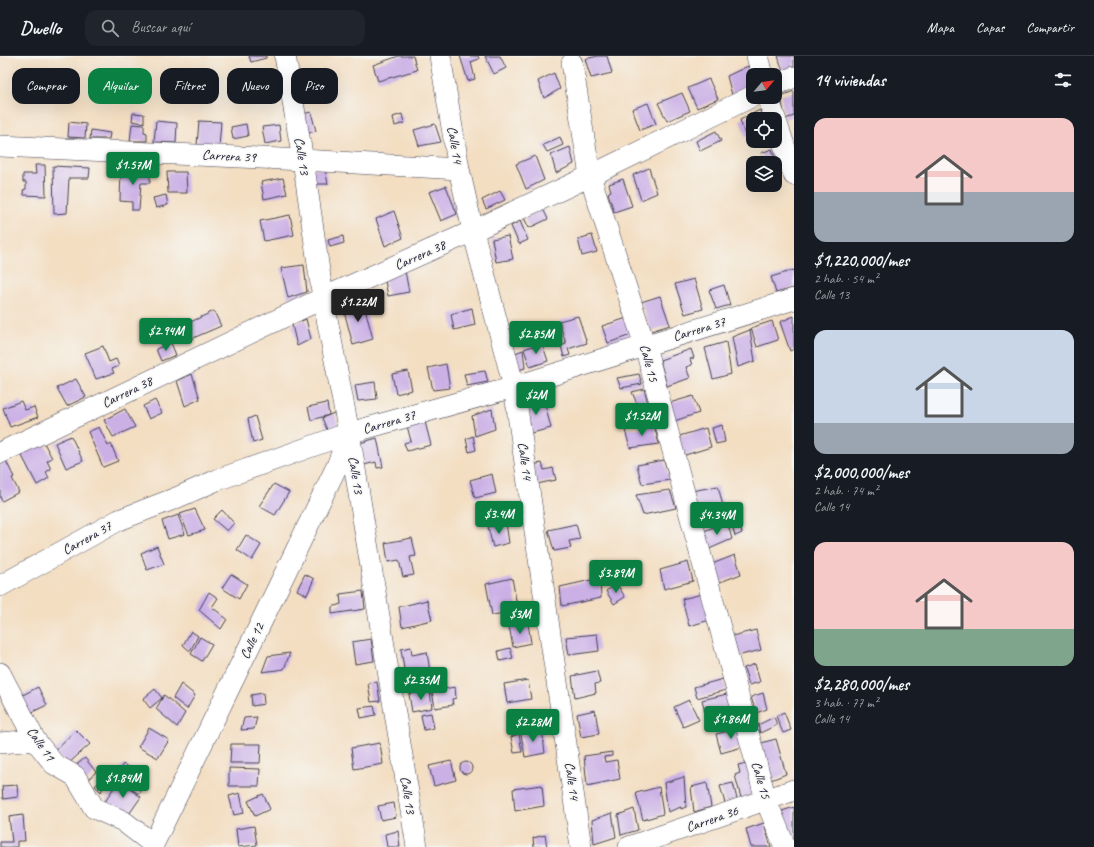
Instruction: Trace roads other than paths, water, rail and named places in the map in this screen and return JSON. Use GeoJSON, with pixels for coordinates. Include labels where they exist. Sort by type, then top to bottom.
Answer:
{"type":"FeatureCollection","features":[{"type":"Feature","properties":{"kind":"street","name":"Calle 13"},"geometry":{"type":"LineString","coordinates":[[285,56],[303,160],[323,298],[349,433],[417,847]]}},
{"type":"Feature","properties":{"kind":"street","name":"Calle 14"},"geometry":{"type":"LineString","coordinates":[[440,56],[459,169],[473,231],[514,387],[581,847]]}},
{"type":"Feature","properties":{"kind":"street"},"geometry":{"type":"LineString","coordinates":[[757,56],[760,68]]}},
{"type":"Feature","properties":{"kind":"street","name":"Calle 15"},"geometry":{"type":"LineString","coordinates":[[572,63],[590,176],[645,346],[766,800],[784,847]]}},
{"type":"Feature","properties":{"kind":"street"},"geometry":{"type":"LineString","coordinates":[[782,83],[794,77]]}},
{"type":"Feature","properties":{"kind":"street","name":"Carrera 38"},"geometry":{"type":"LineString","coordinates":[[0,453],[323,298],[473,231],[590,176],[746,99]]}},
{"type":"Feature","properties":{"kind":"street"},"geometry":{"type":"LineString","coordinates":[[770,104],[794,175]]}},
{"type":"Feature","properties":{"kind":"street","name":"Carrera 39"},"geometry":{"type":"LineString","coordinates":[[0,146],[459,169]]}},
{"type":"Feature","properties":{"kind":"street","name":"Carrera 37"},"geometry":{"type":"LineString","coordinates":[[0,586],[119,520],[217,480],[349,433],[514,387],[794,299]]}},
{"type":"Feature","properties":{"kind":"street","name":"Calle 12"},"geometry":{"type":"LineString","coordinates":[[152,846],[336,466],[349,433]]}},
{"type":"Feature","properties":{"kind":"street","name":"Calle 11"},"geometry":{"type":"LineString","coordinates":[[0,673],[35,740],[54,764],[75,776],[94,808],[123,821],[152,846]]}},
{"type":"Feature","properties":{"kind":"street"},"geometry":{"type":"LineString","coordinates":[[0,744],[35,740]]}},
{"type":"Feature","properties":{"kind":"street","name":"Carrera 36"},"geometry":{"type":"LineString","coordinates":[[629,847],[794,790]]}}]}
